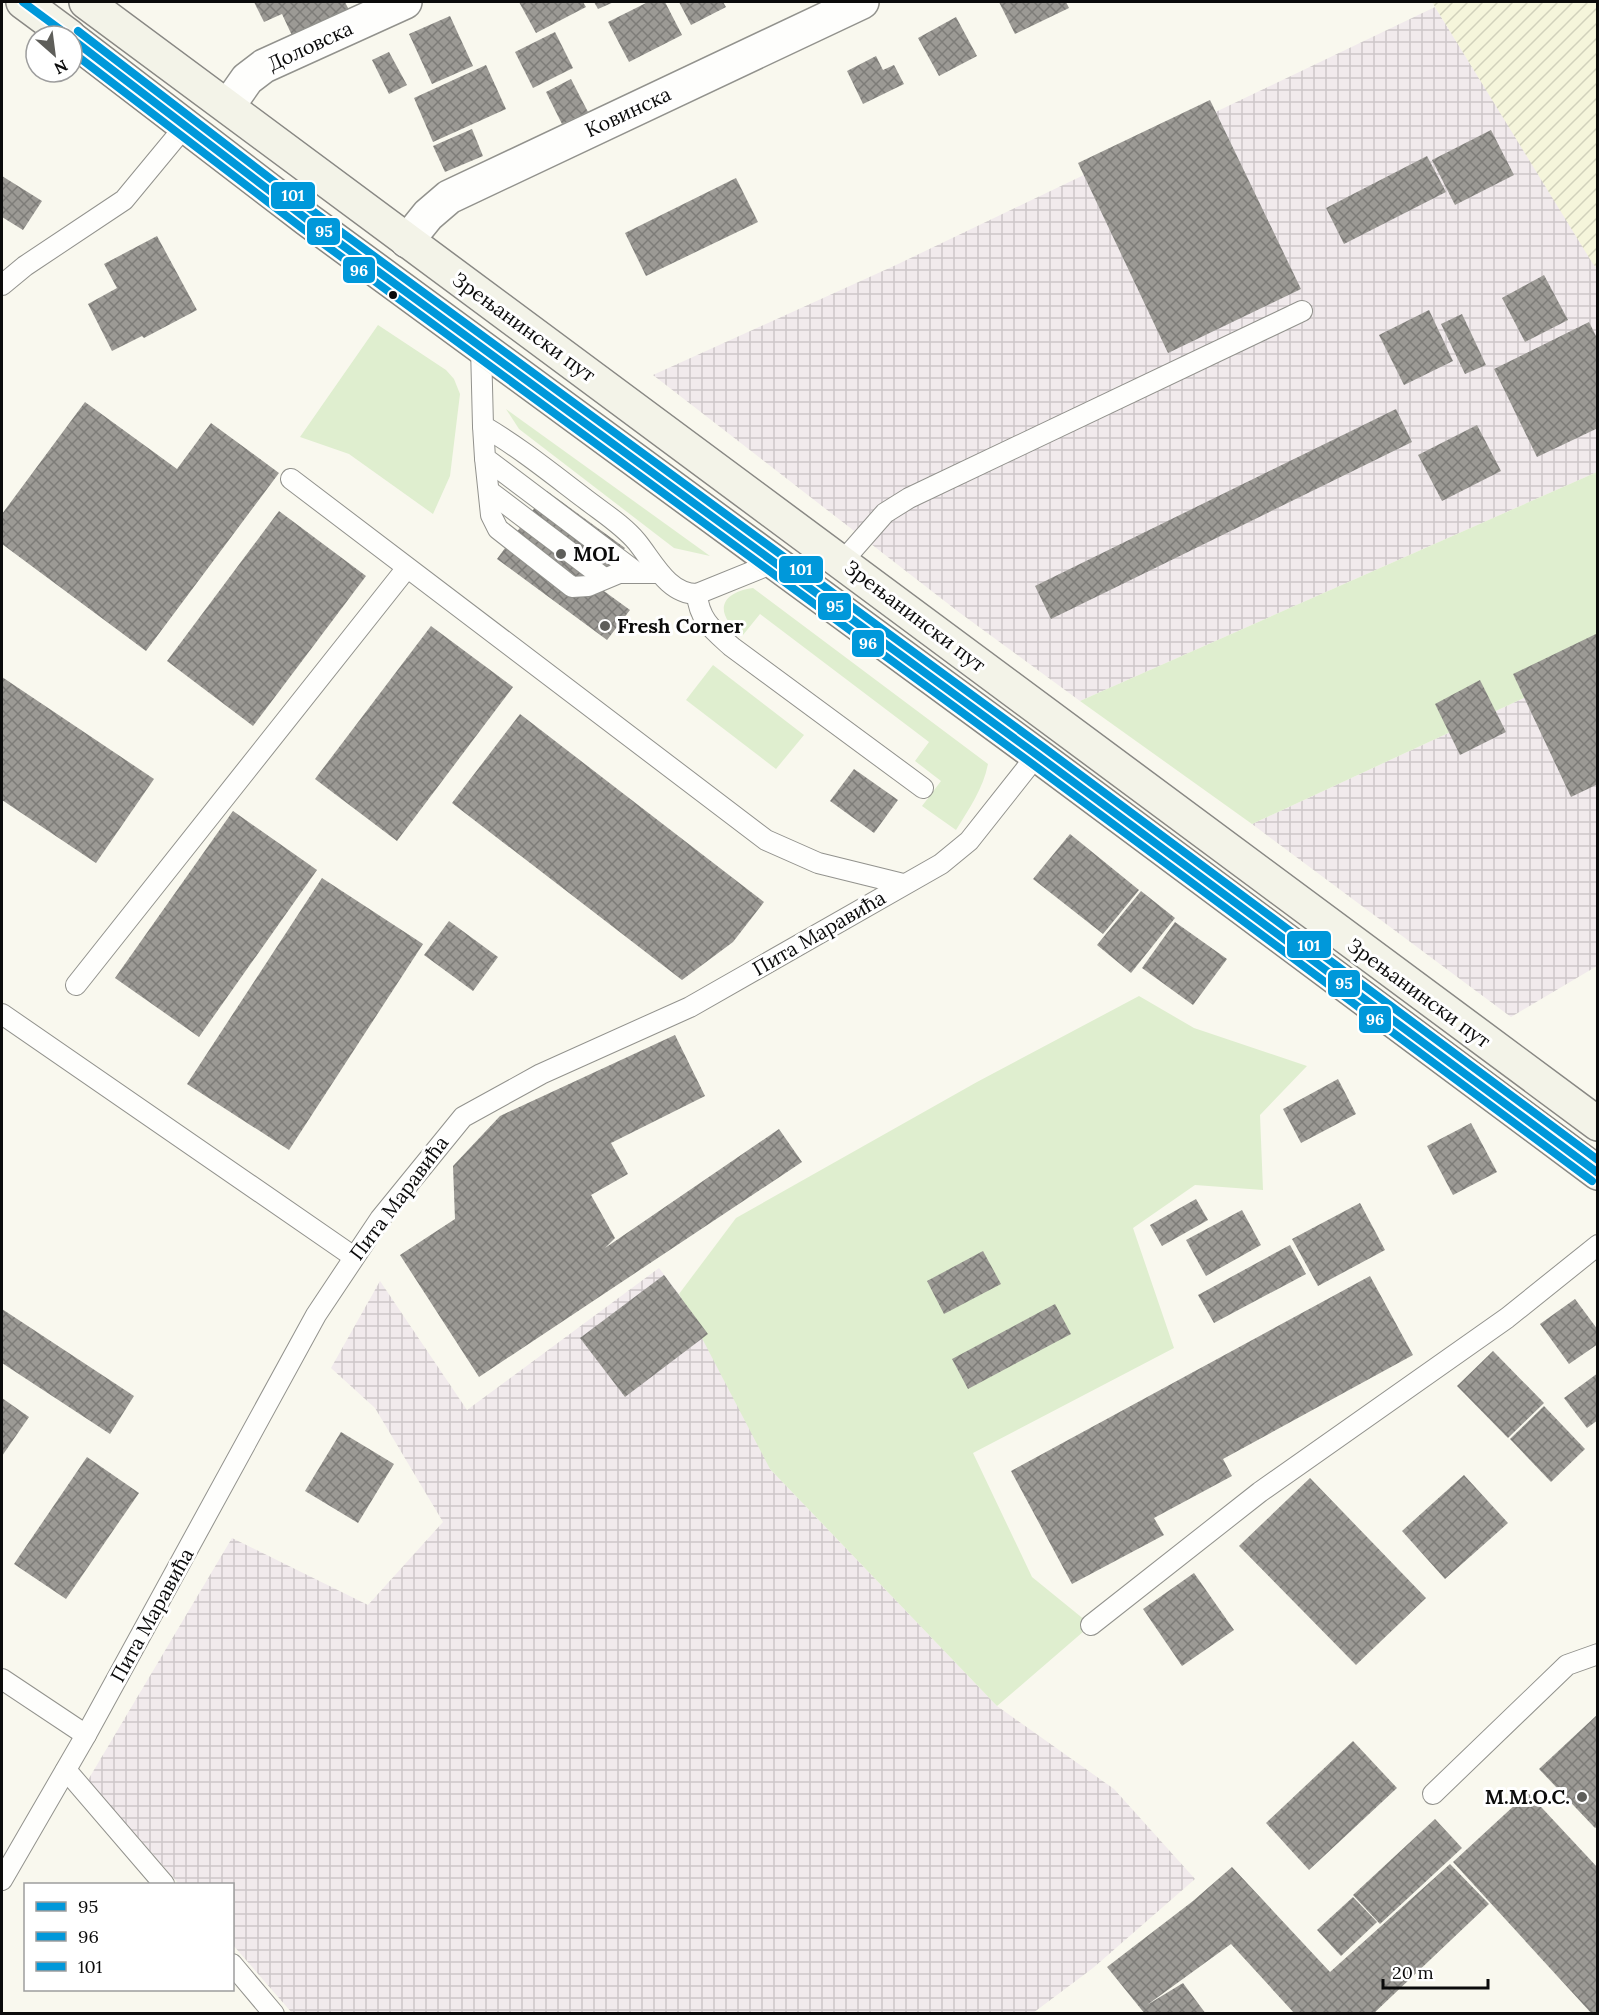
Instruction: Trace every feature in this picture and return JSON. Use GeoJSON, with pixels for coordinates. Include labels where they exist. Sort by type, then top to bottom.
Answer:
{"type":"FeatureCollection","features":[{"type":"Feature","properties":{"kind":"main road","name":"Зрењанински пут"},"geometry":{"type":"LineString","coordinates":[[23,2],[53,24]]}},
{"type":"Feature","properties":{"kind":"main road","name":"Зрењанински пут"},"geometry":{"type":"LineString","coordinates":[[86,2],[1598,1124]]}},
{"type":"Feature","properties":{"kind":"main road","name":"Зрењанински пут"},"geometry":{"type":"LineString","coordinates":[[84,48],[481,347],[1038,755],[1598,1173]]}},
{"type":"Feature","properties":{"kind":"street","name":"Доловска"},"geometry":{"type":"LineString","coordinates":[[228,106],[247,79],[264,66],[405,2]]}},
{"type":"Feature","properties":{"kind":"street","name":"Ковинска"},"geometry":{"type":"LineString","coordinates":[[407,241],[428,215],[449,197],[862,2]]}},
{"type":"Feature","properties":{"kind":"lane"},"geometry":{"type":"LineString","coordinates":[[2,285],[25,266],[124,200],[186,125]]}},
{"type":"Feature","properties":{"kind":"lane"},"geometry":{"type":"LineString","coordinates":[[842,562],[877,521],[909,498],[1302,310]]}},
{"type":"Feature","properties":{"kind":"lane"},"geometry":{"type":"LineString","coordinates":[[481,347],[485,458],[491,515],[498,529],[572,587],[588,586],[618,573],[659,573]]}},
{"type":"Feature","properties":{"kind":"lane"},"geometry":{"type":"LineString","coordinates":[[483,426],[509,441],[627,531],[659,573],[676,588],[687,594],[697,594],[776,562]]}},
{"type":"Feature","properties":{"kind":"lane"},"geometry":{"type":"LineString","coordinates":[[485,458],[636,572]]}},
{"type":"Feature","properties":{"kind":"lane"},"geometry":{"type":"LineString","coordinates":[[291,479],[406,569],[766,840],[818,864],[903,884]]}},
{"type":"Feature","properties":{"kind":"lane"},"geometry":{"type":"LineString","coordinates":[[489,491],[604,578]]}},
{"type":"Feature","properties":{"kind":"lane"},"geometry":{"type":"LineString","coordinates":[[76,985],[406,569]]}},
{"type":"Feature","properties":{"kind":"lane"},"geometry":{"type":"LineString","coordinates":[[697,594],[698,607],[704,622],[732,647],[923,788]]}},
{"type":"Feature","properties":{"kind":"lane","name":"Пита Маравића"},"geometry":{"type":"LineString","coordinates":[[2,1880],[86,1735],[316,1315],[354,1257],[410,1180],[463,1117],[541,1074],[690,1007],[941,864],[969,841],[1038,755]]}},
{"type":"Feature","properties":{"kind":"lane"},"geometry":{"type":"LineString","coordinates":[[2,1014],[354,1257]]}},
{"type":"Feature","properties":{"kind":"lane"},"geometry":{"type":"LineString","coordinates":[[1091,1625],[1260,1492],[1507,1318],[1598,1245]]}},
{"type":"Feature","properties":{"kind":"lane"},"geometry":{"type":"LineString","coordinates":[[1433,1794],[1567,1665],[1598,1654]]}},
{"type":"Feature","properties":{"kind":"lane"},"geometry":{"type":"LineString","coordinates":[[2,1679],[86,1735]]}},
{"type":"Feature","properties":{"kind":"lane"},"geometry":{"type":"LineString","coordinates":[[66,1770],[163,1883]]}},
{"type":"Feature","properties":{"kind":"lane"},"geometry":{"type":"LineString","coordinates":[[234,1966],[274,2013]]}},
{"type":"Feature","properties":{"kind":"shaded area"},"geometry":{"type":"Polygon","coordinates":[[[1435,7],[1597,268],[1597,472],[1080,701],[960,613],[653,375],[896,265],[1435,7]]]}},
{"type":"Feature","properties":{"kind":"shaded area"},"geometry":{"type":"Polygon","coordinates":[[[1597,664],[1597,966],[1511,1017],[1252,824],[1597,664]]]}},
{"type":"Feature","properties":{"kind":"shaded area"},"geometry":{"type":"Polygon","coordinates":[[[659,1268],[724,1354],[770,1469],[997,1706],[1114,1789],[1195,1879],[1093,1968],[1033,2013],[292,2013],[234,1946],[234,1883],[178,1883],[88,1780],[232,1538],[368,1605],[443,1522],[375,1408],[331,1368],[380,1281],[467,1410],[659,1268]]]}},
{"type":"Feature","properties":{"kind":"green space"},"geometry":{"type":"Polygon","coordinates":[[[1432,2],[1597,2],[1597,268],[1593,264],[1432,2]]]}},
{"type":"Feature","properties":{"kind":"green space"},"geometry":{"type":"Polygon","coordinates":[[[378,325],[446,370],[454,379],[460,394],[450,476],[433,514],[349,454],[300,437],[378,325]]]}},
{"type":"Feature","properties":{"kind":"green space"},"geometry":{"type":"Polygon","coordinates":[[[506,409],[710,556],[674,548],[519,429],[506,409]]]}},
{"type":"Feature","properties":{"kind":"green space"},"geometry":{"type":"Polygon","coordinates":[[[1597,472],[1597,664],[1252,824],[1080,701],[1597,472]]]}},
{"type":"Feature","properties":{"kind":"green space"},"geometry":{"type":"Polygon","coordinates":[[[753,588],[988,764],[979,790],[956,830],[922,806],[941,781],[915,761],[929,742],[760,614],[743,635],[734,628],[724,613],[724,606],[732,595],[753,588]]]}},
{"type":"Feature","properties":{"kind":"green space"},"geometry":{"type":"Polygon","coordinates":[[[713,665],[804,735],[776,769],[686,700],[713,665]]]}},
{"type":"Feature","properties":{"kind":"green space"},"geometry":{"type":"Polygon","coordinates":[[[1139,996],[1194,1028],[1307,1066],[1260,1115],[1263,1190],[1195,1185],[1133,1228],[1174,1348],[973,1453],[1032,1577],[1091,1625],[997,1706],[770,1469],[679,1294],[736,1218],[977,1082],[1139,996]]]}},
{"type":"Feature","properties":{"kind":"building"},"geometry":{"type":"Polygon","coordinates":[[[254,2],[345,2],[352,16],[295,42],[282,14],[264,22],[254,2]]]}},
{"type":"Feature","properties":{"kind":"building"},"geometry":{"type":"Polygon","coordinates":[[[519,2],[583,2],[586,7],[536,33],[519,2]]]}},
{"type":"Feature","properties":{"kind":"building"},"geometry":{"type":"Polygon","coordinates":[[[594,2],[614,2],[598,9],[594,2]]]}},
{"type":"Feature","properties":{"kind":"building"},"geometry":{"type":"Polygon","coordinates":[[[648,2],[665,2],[682,35],[629,62],[608,22],[648,2]]]}},
{"type":"Feature","properties":{"kind":"building"},"geometry":{"type":"Polygon","coordinates":[[[679,2],[723,2],[726,7],[691,25],[679,2]]]}},
{"type":"Feature","properties":{"kind":"building"},"geometry":{"type":"Polygon","coordinates":[[[999,2],[1066,2],[1069,8],[1015,34],[999,2]]]}},
{"type":"Feature","properties":{"kind":"building"},"geometry":{"type":"Polygon","coordinates":[[[450,16],[473,66],[432,84],[409,34],[450,16]]]}},
{"type":"Feature","properties":{"kind":"building"},"geometry":{"type":"Polygon","coordinates":[[[956,17],[977,56],[939,76],[918,38],[956,17]]]}},
{"type":"Feature","properties":{"kind":"building"},"geometry":{"type":"Polygon","coordinates":[[[555,32],[573,68],[533,88],[515,52],[555,32]]]}},
{"type":"Feature","properties":{"kind":"building"},"geometry":{"type":"Polygon","coordinates":[[[389,52],[407,85],[389,94],[372,60],[389,52]]]}},
{"type":"Feature","properties":{"kind":"building"},"geometry":{"type":"Polygon","coordinates":[[[876,56],[883,70],[894,65],[904,84],[863,104],[847,71],[876,56]]]}},
{"type":"Feature","properties":{"kind":"building"},"geometry":{"type":"Polygon","coordinates":[[[486,65],[506,109],[433,142],[414,98],[486,65]]]}},
{"type":"Feature","properties":{"kind":"building"},"geometry":{"type":"Polygon","coordinates":[[[571,79],[588,112],[562,124],[546,92],[571,79]]]}},
{"type":"Feature","properties":{"kind":"building"},"geometry":{"type":"Polygon","coordinates":[[[1210,100],[1301,289],[1168,353],[1078,163],[1210,100]]]}},
{"type":"Feature","properties":{"kind":"building"},"geometry":{"type":"Polygon","coordinates":[[[472,129],[483,156],[445,172],[433,146],[472,129]]]}},
{"type":"Feature","properties":{"kind":"building"},"geometry":{"type":"Polygon","coordinates":[[[1491,130],[1514,175],[1455,205],[1432,160],[1491,130]]]}},
{"type":"Feature","properties":{"kind":"building"},"geometry":{"type":"Polygon","coordinates":[[[1427,156],[1446,192],[1344,244],[1326,208],[1427,156]]]}},
{"type":"Feature","properties":{"kind":"building"},"geometry":{"type":"Polygon","coordinates":[[[2,176],[42,201],[23,230],[2,217],[2,176]]]}},
{"type":"Feature","properties":{"kind":"building"},"geometry":{"type":"Polygon","coordinates":[[[736,178],[758,222],[646,276],[625,233],[736,178]]]}},
{"type":"Feature","properties":{"kind":"building"},"geometry":{"type":"Polygon","coordinates":[[[157,236],[197,310],[144,338],[142,336],[112,351],[88,304],[117,288],[104,264],[157,236]]]}},
{"type":"Feature","properties":{"kind":"building"},"geometry":{"type":"Polygon","coordinates":[[[1544,275],[1568,320],[1525,342],[1502,298],[1544,275]]]}},
{"type":"Feature","properties":{"kind":"building"},"geometry":{"type":"Polygon","coordinates":[[[1429,310],[1453,361],[1404,385],[1379,335],[1429,310]]]}},
{"type":"Feature","properties":{"kind":"building"},"geometry":{"type":"Polygon","coordinates":[[[1462,314],[1486,365],[1465,374],[1441,324],[1462,314]]]}},
{"type":"Feature","properties":{"kind":"building"},"geometry":{"type":"Polygon","coordinates":[[[1589,322],[1598,340],[1598,428],[1537,457],[1494,369],[1589,322]]]}},
{"type":"Feature","properties":{"kind":"building"},"geometry":{"type":"Polygon","coordinates":[[[85,402],[177,469],[211,423],[279,473],[146,651],[2,544],[2,514],[85,402]]]}},
{"type":"Feature","properties":{"kind":"building"},"geometry":{"type":"Polygon","coordinates":[[[1396,409],[1412,442],[1051,619],[1035,586],[1396,409]]]}},
{"type":"Feature","properties":{"kind":"building"},"geometry":{"type":"Polygon","coordinates":[[[1477,425],[1501,471],[1442,501],[1418,455],[1477,425]]]}},
{"type":"Feature","properties":{"kind":"building","name":"MOL"},"geometry":{"type":"Polygon","coordinates":[[[547,491],[625,548],[597,586],[630,610],[607,640],[497,559],[547,491]]]}},
{"type":"Feature","properties":{"kind":"building"},"geometry":{"type":"Polygon","coordinates":[[[279,511],[366,576],[253,726],[167,661],[279,511]]]}},
{"type":"Feature","properties":{"kind":"building"},"geometry":{"type":"Polygon","coordinates":[[[431,626],[513,687],[397,841],[315,779],[431,626]]]}},
{"type":"Feature","properties":{"kind":"building"},"geometry":{"type":"Polygon","coordinates":[[[1598,633],[1598,784],[1571,797],[1513,674],[1598,633]]]}},
{"type":"Feature","properties":{"kind":"building"},"geometry":{"type":"Polygon","coordinates":[[[2,677],[154,779],[96,863],[2,800],[2,677]]]}},
{"type":"Feature","properties":{"kind":"building"},"geometry":{"type":"Polygon","coordinates":[[[1480,680],[1506,732],[1460,755],[1435,704],[1480,680]]]}},
{"type":"Feature","properties":{"kind":"building"},"geometry":{"type":"Polygon","coordinates":[[[520,714],[764,902],[733,942],[682,980],[452,803],[520,714]]]}},
{"type":"Feature","properties":{"kind":"building"},"geometry":{"type":"Polygon","coordinates":[[[854,769],[898,800],[874,833],[830,801],[854,769]]]}},
{"type":"Feature","properties":{"kind":"building"},"geometry":{"type":"Polygon","coordinates":[[[233,811],[317,870],[199,1037],[115,978],[233,811]]]}},
{"type":"Feature","properties":{"kind":"building"},"geometry":{"type":"Polygon","coordinates":[[[1070,834],[1139,890],[1103,934],[1033,879],[1070,834]]]}},
{"type":"Feature","properties":{"kind":"building"},"geometry":{"type":"Polygon","coordinates":[[[322,878],[423,944],[289,1150],[187,1084],[322,878]]]}},
{"type":"Feature","properties":{"kind":"building"},"geometry":{"type":"Polygon","coordinates":[[[1141,891],[1175,918],[1131,973],[1097,945],[1141,891]]]}},
{"type":"Feature","properties":{"kind":"building"},"geometry":{"type":"Polygon","coordinates":[[[449,921],[498,957],[473,991],[424,955],[449,921]]]}},
{"type":"Feature","properties":{"kind":"building"},"geometry":{"type":"Polygon","coordinates":[[[1175,922],[1227,959],[1193,1005],[1142,968],[1175,922]]]}},
{"type":"Feature","properties":{"kind":"building"},"geometry":{"type":"Polygon","coordinates":[[[675,1035],[705,1096],[611,1143],[628,1174],[591,1195],[615,1238],[605,1248],[779,1129],[802,1162],[479,1377],[400,1255],[455,1219],[453,1166],[500,1116],[675,1035]]]}},
{"type":"Feature","properties":{"kind":"building"},"geometry":{"type":"Polygon","coordinates":[[[1338,1079],[1356,1114],[1301,1143],[1283,1109],[1338,1079]]]}},
{"type":"Feature","properties":{"kind":"building"},"geometry":{"type":"Polygon","coordinates":[[[1471,1123],[1497,1172],[1453,1195],[1427,1146],[1471,1123]]]}},
{"type":"Feature","properties":{"kind":"building"},"geometry":{"type":"Polygon","coordinates":[[[1196,1199],[1208,1220],[1162,1246],[1150,1225],[1196,1199]]]}},
{"type":"Feature","properties":{"kind":"building"},"geometry":{"type":"Polygon","coordinates":[[[1360,1203],[1385,1250],[1318,1286],[1292,1239],[1360,1203]]]}},
{"type":"Feature","properties":{"kind":"building"},"geometry":{"type":"Polygon","coordinates":[[[1242,1210],[1261,1245],[1206,1276],[1186,1240],[1242,1210]]]}},
{"type":"Feature","properties":{"kind":"building"},"geometry":{"type":"Polygon","coordinates":[[[1290,1245],[1306,1274],[1214,1323],[1198,1295],[1290,1245]]]}},
{"type":"Feature","properties":{"kind":"building"},"geometry":{"type":"Polygon","coordinates":[[[983,1251],[1001,1284],[944,1314],[927,1281],[983,1251]]]}},
{"type":"Feature","properties":{"kind":"building"},"geometry":{"type":"Polygon","coordinates":[[[664,1275],[708,1334],[625,1397],[580,1338],[664,1275]]]}},
{"type":"Feature","properties":{"kind":"building"},"geometry":{"type":"Polygon","coordinates":[[[1370,1276],[1413,1355],[1223,1459],[1232,1476],[1154,1518],[1164,1535],[1072,1584],[1011,1471],[1370,1276]]]}},
{"type":"Feature","properties":{"kind":"building"},"geometry":{"type":"Polygon","coordinates":[[[1575,1299],[1598,1330],[1598,1344],[1569,1364],[1540,1324],[1575,1299]]]}},
{"type":"Feature","properties":{"kind":"building"},"geometry":{"type":"Polygon","coordinates":[[[1055,1304],[1071,1334],[968,1389],[952,1359],[1055,1304]]]}},
{"type":"Feature","properties":{"kind":"building"},"geometry":{"type":"Polygon","coordinates":[[[2,1309],[134,1396],[110,1434],[2,1363],[2,1309]]]}},
{"type":"Feature","properties":{"kind":"building"},"geometry":{"type":"Polygon","coordinates":[[[1493,1351],[1544,1403],[1508,1438],[1457,1386],[1493,1351]]]}},
{"type":"Feature","properties":{"kind":"building"},"geometry":{"type":"Polygon","coordinates":[[[1598,1373],[1598,1420],[1587,1428],[1564,1398],[1598,1373]]]}},
{"type":"Feature","properties":{"kind":"building"},"geometry":{"type":"Polygon","coordinates":[[[2,1398],[29,1417],[2,1456],[2,1398]]]}},
{"type":"Feature","properties":{"kind":"building"},"geometry":{"type":"Polygon","coordinates":[[[1544,1406],[1585,1449],[1551,1482],[1510,1439],[1544,1406]]]}},
{"type":"Feature","properties":{"kind":"building"},"geometry":{"type":"Polygon","coordinates":[[[341,1432],[394,1464],[358,1523],[305,1491],[341,1432]]]}},
{"type":"Feature","properties":{"kind":"building"},"geometry":{"type":"Polygon","coordinates":[[[87,1457],[139,1493],[66,1599],[14,1564],[87,1457]]]}},
{"type":"Feature","properties":{"kind":"building"},"geometry":{"type":"Polygon","coordinates":[[[1464,1475],[1508,1523],[1445,1579],[1402,1531],[1464,1475]]]}},
{"type":"Feature","properties":{"kind":"building"},"geometry":{"type":"Polygon","coordinates":[[[1310,1478],[1426,1598],[1356,1665],[1239,1546],[1310,1478]]]}},
{"type":"Feature","properties":{"kind":"building"},"geometry":{"type":"Polygon","coordinates":[[[1194,1573],[1234,1630],[1182,1666],[1143,1609],[1194,1573]]]}},
{"type":"Feature","properties":{"kind":"building","name":"M.M.O.C."},"geometry":{"type":"Polygon","coordinates":[[[1598,1714],[1598,1826],[1595,1828],[1539,1769],[1598,1714]]]}},
{"type":"Feature","properties":{"kind":"building"},"geometry":{"type":"Polygon","coordinates":[[[1353,1741],[1397,1788],[1309,1870],[1266,1823],[1353,1741]]]}},
{"type":"Feature","properties":{"kind":"building"},"geometry":{"type":"Polygon","coordinates":[[[1528,1793],[1598,1868],[1598,2014],[1592,2014],[1453,1862],[1528,1793]]]}},
{"type":"Feature","properties":{"kind":"building"},"geometry":{"type":"Polygon","coordinates":[[[1435,1819],[1462,1848],[1380,1924],[1353,1895],[1435,1819]]]}},
{"type":"Feature","properties":{"kind":"building"},"geometry":{"type":"Polygon","coordinates":[[[1450,1864],[1489,1904],[1373,2014],[1295,2014],[1231,1944],[1147,2005],[1183,1983],[1206,2014],[1145,2014],[1107,1967],[1193,1901],[1232,1867],[1330,1972],[1450,1864]]]}},
{"type":"Feature","properties":{"kind":"building"},"geometry":{"type":"Polygon","coordinates":[[[1353,1897],[1377,1922],[1341,1956],[1317,1930],[1353,1897]]]}},
{"type":"Feature","properties":{"kind":"transit line","name":"95"},"geometry":{"type":"LineString","coordinates":[[23,2],[53,24]]}},
{"type":"Feature","properties":{"kind":"transit line","name":"101"},"geometry":{"type":"LineString","coordinates":[[84,36],[314,212],[1043,747],[1598,1160]]}},
{"type":"Feature","properties":{"kind":"transit line","name":"95"},"geometry":{"type":"LineString","coordinates":[[84,48],[308,220],[1037,755],[1598,1173]]}},
{"type":"Feature","properties":{"kind":"transit line","name":"96"},"geometry":{"type":"LineString","coordinates":[[84,61],[302,228],[1031,763],[1592,1181]]}},
{"type":"Feature","properties":{"kind":"place","name":"MOL"},"geometry":{"type":"Point","coordinates":[561,554]}},
{"type":"Feature","properties":{"kind":"place","name":"Fresh Corner"},"geometry":{"type":"Point","coordinates":[605,626]}},
{"type":"Feature","properties":{"kind":"place","name":"M.M.O.C."},"geometry":{"type":"Point","coordinates":[1582,1797]}}]}
